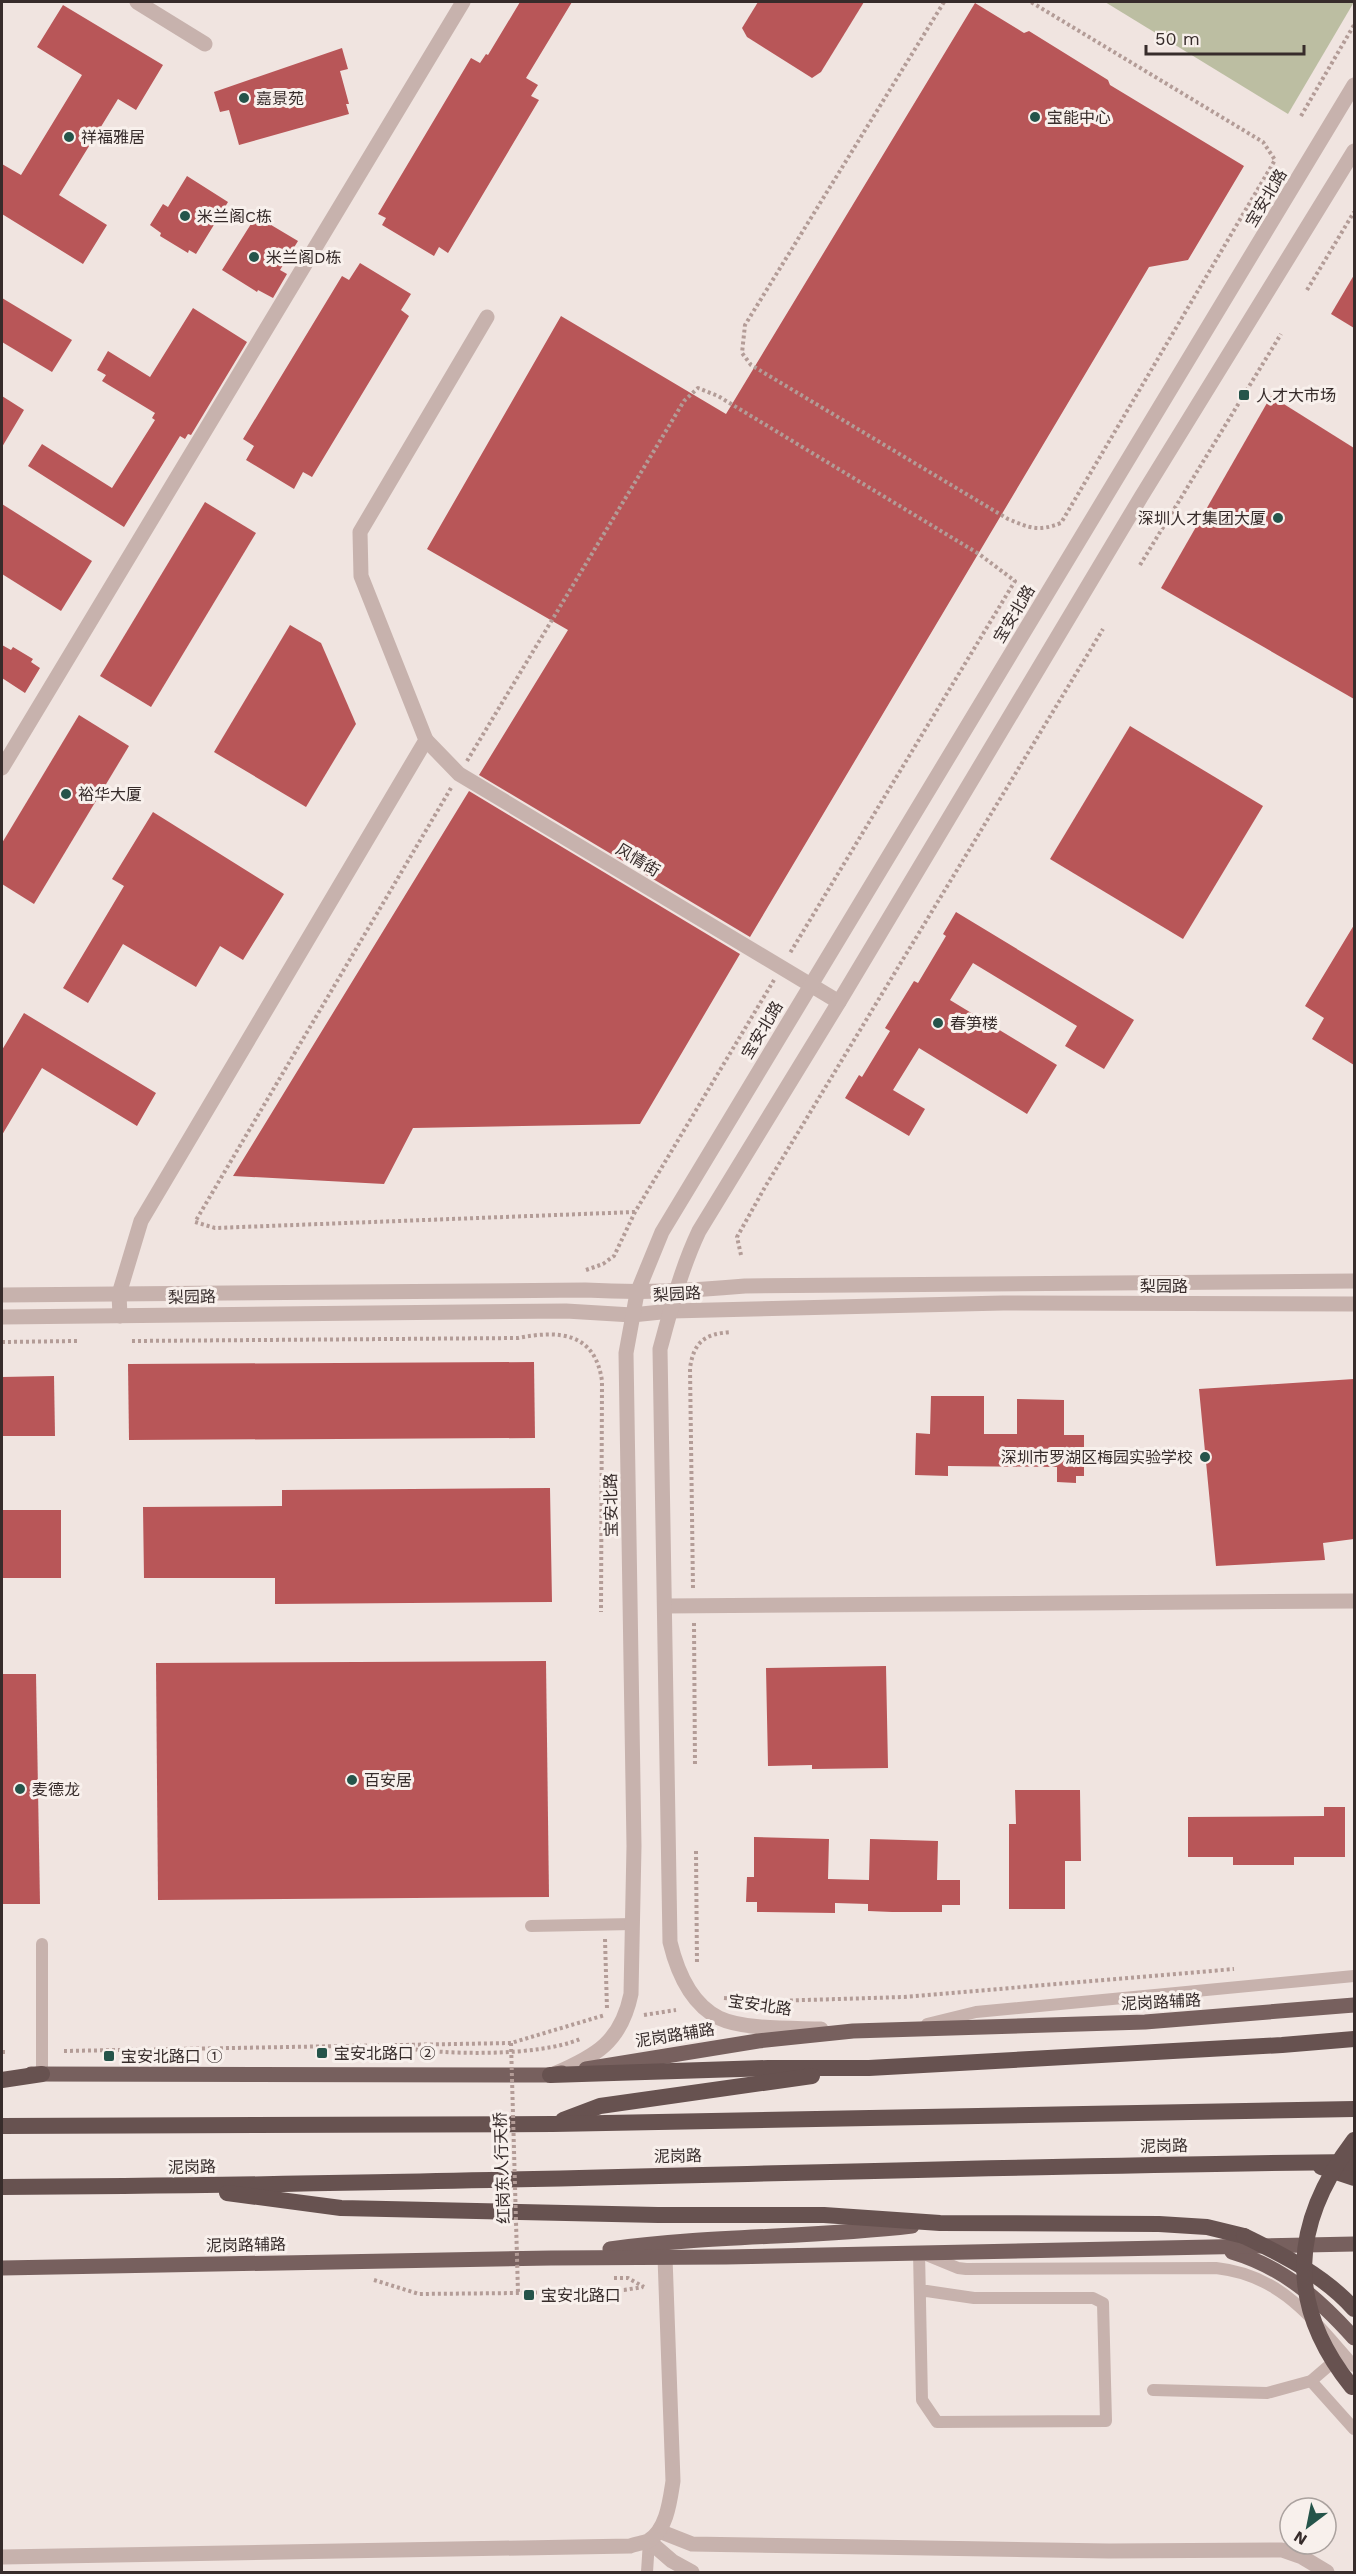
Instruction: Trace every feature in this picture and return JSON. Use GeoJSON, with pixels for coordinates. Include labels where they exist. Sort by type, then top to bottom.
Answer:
{"type":"FeatureCollection","features":[{"type":"Feature","properties":{"kind":"highway"},"geometry":{"type":"LineString","coordinates":[[550,2075],[768,2068],[869,2068],[1354,2039]]}},
{"type":"Feature","properties":{"kind":"highway"},"geometry":{"type":"LineString","coordinates":[[553,2124],[600,2106],[869,2068]]}},
{"type":"Feature","properties":{"kind":"highway"},"geometry":{"type":"LineString","coordinates":[[2,2080],[42,2074]]}},
{"type":"Feature","properties":{"kind":"highway"},"geometry":{"type":"LineString","coordinates":[[2,2127],[553,2124],[1354,2109]]}},
{"type":"Feature","properties":{"kind":"highway"},"geometry":{"type":"LineString","coordinates":[[1354,2140],[1316,2202],[1307,2233],[1304,2272],[1307,2297],[1323,2342],[1340,2372],[1354,2389]]}},
{"type":"Feature","properties":{"kind":"highway"},"geometry":{"type":"LineString","coordinates":[[1309,2162],[1354,2178]]}},
{"type":"Feature","properties":{"kind":"highway","name":"泥岗路"},"geometry":{"type":"LineString","coordinates":[[2,2187],[174,2186],[1012,2167],[1354,2162]]}},
{"type":"Feature","properties":{"kind":"highway"},"geometry":{"type":"LineString","coordinates":[[174,2186],[341,2208],[824,2216],[940,2223],[1159,2224],[1207,2227],[1244,2236],[1285,2256],[1317,2277],[1354,2309]]}},
{"type":"Feature","properties":{"kind":"main road","name":"泥岗路辅路"},"geometry":{"type":"LineString","coordinates":[[2,2074],[550,2075],[758,2041],[853,2031],[1145,2022],[1354,2005]]}},
{"type":"Feature","properties":{"kind":"main road"},"geometry":{"type":"LineString","coordinates":[[551,2258],[675,2240],[863,2232],[940,2223]]}},
{"type":"Feature","properties":{"kind":"main road","name":"泥岗路辅路"},"geometry":{"type":"LineString","coordinates":[[2,2268],[1354,2244]]}},
{"type":"Feature","properties":{"kind":"main road"},"geometry":{"type":"LineString","coordinates":[[1216,2247],[1254,2258],[1280,2272],[1302,2287],[1334,2315],[1354,2338]]}},
{"type":"Feature","properties":{"kind":"street"},"geometry":{"type":"LineString","coordinates":[[137,2],[205,44]]}},
{"type":"Feature","properties":{"kind":"street"},"geometry":{"type":"LineString","coordinates":[[2,768],[463,2]]}},
{"type":"Feature","properties":{"kind":"street","name":"宝安北路"},"geometry":{"type":"LineString","coordinates":[[550,2075],[587,2059],[603,2048],[627,2015],[631,1994],[634,1846],[626,1371],[632,1315],[637,1293],[662,1232],[1354,85]]}},
{"type":"Feature","properties":{"kind":"street","name":"宝安北路"},"geometry":{"type":"LineString","coordinates":[[853,2031],[771,2028],[734,2023],[718,2018],[685,1984],[676,1968],[670,1942],[660,1349],[688,1254],[699,1231],[840,1002],[1141,497],[1354,151]]}},
{"type":"Feature","properties":{"kind":"street"},"geometry":{"type":"LineString","coordinates":[[120,1316],[119,1294],[141,1221],[426,740],[361,576],[360,532],[488,317]]}},
{"type":"Feature","properties":{"kind":"street","name":"风情街"},"geometry":{"type":"LineString","coordinates":[[426,740],[459,774],[840,1002]]}},
{"type":"Feature","properties":{"kind":"street","name":"梨园路"},"geometry":{"type":"LineString","coordinates":[[2,1295],[585,1290],[676,1293],[745,1286],[1354,1281]]}},
{"type":"Feature","properties":{"kind":"street","name":"梨园路"},"geometry":{"type":"LineString","coordinates":[[2,1317],[566,1311],[632,1315],[671,1311],[1003,1303],[1354,1304]]}},
{"type":"Feature","properties":{"kind":"street"},"geometry":{"type":"LineString","coordinates":[[665,1606],[1354,1601]]}},
{"type":"Feature","properties":{"kind":"street"},"geometry":{"type":"LineString","coordinates":[[654,2536],[668,2507],[673,2481],[665,2257]]}},
{"type":"Feature","properties":{"kind":"street"},"geometry":{"type":"LineString","coordinates":[[654,2536],[672,2561],[692,2572]]}},
{"type":"Feature","properties":{"kind":"street"},"geometry":{"type":"LineString","coordinates":[[2,2557],[630,2546],[654,2536],[692,2544],[1110,2551],[1282,2550],[1302,2557],[1327,2572]]}},
{"type":"Feature","properties":{"kind":"lane"},"geometry":{"type":"LineString","coordinates":[[531,1926],[633,1924]]}},
{"type":"Feature","properties":{"kind":"lane"},"geometry":{"type":"LineString","coordinates":[[42,1944],[42,2074]]}},
{"type":"Feature","properties":{"kind":"lane"},"geometry":{"type":"LineString","coordinates":[[909,2029],[976,2012],[1354,1976]]}},
{"type":"Feature","properties":{"kind":"lane"},"geometry":{"type":"LineString","coordinates":[[920,2290],[974,2298],[1093,2298],[1103,2303],[1106,2421],[937,2422],[922,2400],[919,2252],[966,2269],[1215,2268],[1242,2272],[1271,2285],[1290,2297],[1354,2366]]}},
{"type":"Feature","properties":{"kind":"lane"},"geometry":{"type":"LineString","coordinates":[[1153,2390],[1267,2393],[1311,2381],[1343,2353]]}},
{"type":"Feature","properties":{"kind":"lane"},"geometry":{"type":"LineString","coordinates":[[1311,2381],[1354,2429]]}},
{"type":"Feature","properties":{"kind":"lane"},"geometry":{"type":"LineString","coordinates":[[647,2572],[654,2536]]}},
{"type":"Feature","properties":{"kind":"path"},"geometry":{"type":"LineString","coordinates":[[944,2],[745,325],[742,353],[751,365],[1008,519],[1031,528],[1046,529],[1061,523],[1275,160],[1263,142],[1031,2]]}},
{"type":"Feature","properties":{"kind":"path"},"geometry":{"type":"LineString","coordinates":[[1301,116],[1354,25]]}},
{"type":"Feature","properties":{"kind":"path"},"geometry":{"type":"LineString","coordinates":[[1307,290],[1354,212]]}},
{"type":"Feature","properties":{"kind":"path"},"geometry":{"type":"LineString","coordinates":[[1140,565],[1281,334]]}},
{"type":"Feature","properties":{"kind":"path"},"geometry":{"type":"LineString","coordinates":[[586,1270],[603,1264],[614,1256],[635,1212],[1015,581],[979,554],[718,396],[698,388],[684,401],[459,774],[195,1222],[215,1228],[635,1212]]}},
{"type":"Feature","properties":{"kind":"path"},"geometry":{"type":"LineString","coordinates":[[741,1255],[737,1237],[748,1217],[1103,629]]}},
{"type":"Feature","properties":{"kind":"path"},"geometry":{"type":"LineString","coordinates":[[695,1766],[690,1368],[692,1357],[703,1340],[708,1336],[731,1332]]}},
{"type":"Feature","properties":{"kind":"path"},"geometry":{"type":"LineString","coordinates":[[132,1341],[518,1338],[556,1334],[582,1341],[600,1365],[602,1381],[601,1612]]}},
{"type":"Feature","properties":{"kind":"path"},"geometry":{"type":"LineString","coordinates":[[2,1342],[77,1341]]}},
{"type":"Feature","properties":{"kind":"path"},"geometry":{"type":"LineString","coordinates":[[696,1851],[697,1965],[702,1974]]}},
{"type":"Feature","properties":{"kind":"path"},"geometry":{"type":"LineString","coordinates":[[604,2020],[606,2015],[605,1939]]}},
{"type":"Feature","properties":{"kind":"path"},"geometry":{"type":"LineString","coordinates":[[720,1997],[745,2001],[904,1997],[1245,1968]]}},
{"type":"Feature","properties":{"kind":"path"},"geometry":{"type":"LineString","coordinates":[[644,2014],[676,2010]]}},
{"type":"Feature","properties":{"kind":"path"},"geometry":{"type":"LineString","coordinates":[[64,2051],[511,2043],[606,2015]]}},
{"type":"Feature","properties":{"kind":"path"},"geometry":{"type":"LineString","coordinates":[[391,2046],[421,2051],[525,2051],[552,2048],[585,2037]]}},
{"type":"Feature","properties":{"kind":"path","name":"红岗东人行天桥"},"geometry":{"type":"LineString","coordinates":[[511,2043],[518,2293]]}},
{"type":"Feature","properties":{"kind":"path"},"geometry":{"type":"LineString","coordinates":[[2,2052],[8,2052]]}},
{"type":"Feature","properties":{"kind":"path"},"geometry":{"type":"LineString","coordinates":[[373,2280],[419,2294],[624,2290],[644,2287]]}},
{"type":"Feature","properties":{"kind":"green space"},"geometry":{"type":"Polygon","coordinates":[[[1105,2],[1354,2],[1288,114],[1105,2]]]}},
{"type":"Feature","properties":{"kind":"building"},"geometry":{"type":"Polygon","coordinates":[[[520,2],[572,2],[526,78],[538,85],[531,96],[539,100],[448,253],[439,247],[434,256],[382,225],[386,218],[378,214],[471,58],[480,63],[486,54],[488,55],[520,2]]]}},
{"type":"Feature","properties":{"kind":"building"},"geometry":{"type":"Polygon","coordinates":[[[758,2],[864,2],[821,72],[812,78],[747,37],[742,28],[758,2]]]}},
{"type":"Feature","properties":{"kind":"building"},"geometry":{"type":"Polygon","coordinates":[[[975,3],[1024,33],[1029,31],[1108,80],[1110,85],[1244,166],[1188,260],[1149,267],[750,937],[479,775],[568,630],[427,549],[561,316],[726,414],[975,3]]]}},
{"type":"Feature","properties":{"kind":"building","name":"祥福雅居"},"geometry":{"type":"Polygon","coordinates":[[[63,5],[163,65],[136,110],[118,99],[59,195],[107,225],[83,264],[2,214],[2,164],[21,175],[82,75],[37,47],[63,5]]]}},
{"type":"Feature","properties":{"kind":"building","name":"嘉景苑"},"geometry":{"type":"Polygon","coordinates":[[[342,48],[348,69],[340,71],[349,104],[346,104],[349,114],[239,145],[229,110],[220,112],[214,92],[342,48]]]}},
{"type":"Feature","properties":{"kind":"building","name":"米兰阁C栋"},"geometry":{"type":"Polygon","coordinates":[[[187,176],[228,202],[196,254],[189,250],[188,253],[160,236],[161,233],[150,225],[163,204],[168,207],[187,176]]]}},
{"type":"Feature","properties":{"kind":"building","name":"米兰阁D栋"},"geometry":{"type":"Polygon","coordinates":[[[256,216],[298,241],[280,270],[287,274],[273,298],[258,290],[257,292],[222,270],[256,216]]]}},
{"type":"Feature","properties":{"kind":"building"},"geometry":{"type":"Polygon","coordinates":[[[360,263],[411,294],[401,310],[409,316],[312,477],[303,472],[294,489],[246,460],[254,446],[243,439],[342,276],[349,280],[360,263]]]}},
{"type":"Feature","properties":{"kind":"building"},"geometry":{"type":"Polygon","coordinates":[[[1354,275],[1354,328],[1331,314],[1354,275]]]}},
{"type":"Feature","properties":{"kind":"building"},"geometry":{"type":"Polygon","coordinates":[[[2,298],[72,340],[52,372],[2,342],[2,298]]]}},
{"type":"Feature","properties":{"kind":"building"},"geometry":{"type":"Polygon","coordinates":[[[193,308],[247,342],[191,435],[188,434],[185,439],[180,436],[124,527],[28,466],[42,444],[112,488],[155,420],[152,418],[155,413],[102,381],[106,375],[97,370],[108,351],[150,377],[193,308]]]}},
{"type":"Feature","properties":{"kind":"building"},"geometry":{"type":"Polygon","coordinates":[[[2,396],[24,410],[2,447],[2,396]]]}},
{"type":"Feature","properties":{"kind":"building","name":"深圳人才集团大厦"},"geometry":{"type":"Polygon","coordinates":[[[1271,396],[1354,448],[1354,699],[1161,588],[1271,396]]]}},
{"type":"Feature","properties":{"kind":"building"},"geometry":{"type":"Polygon","coordinates":[[[205,502],[256,533],[151,707],[100,676],[205,502]]]}},
{"type":"Feature","properties":{"kind":"building"},"geometry":{"type":"Polygon","coordinates":[[[2,504],[92,561],[61,611],[2,574],[2,504]]]}},
{"type":"Feature","properties":{"kind":"building"},"geometry":{"type":"Polygon","coordinates":[[[290,625],[321,643],[356,724],[306,807],[214,752],[290,625]]]}},
{"type":"Feature","properties":{"kind":"building"},"geometry":{"type":"Polygon","coordinates":[[[2,645],[11,650],[13,647],[33,659],[31,662],[40,668],[25,693],[2,678],[2,645]]]}},
{"type":"Feature","properties":{"kind":"building","name":"裕华大厦"},"geometry":{"type":"Polygon","coordinates":[[[79,715],[129,746],[34,904],[2,884],[2,843],[79,715]]]}},
{"type":"Feature","properties":{"kind":"building"},"geometry":{"type":"Polygon","coordinates":[[[1130,726],[1263,806],[1183,939],[1050,859],[1130,726]]]}},
{"type":"Feature","properties":{"kind":"building"},"geometry":{"type":"Polygon","coordinates":[[[469,791],[740,954],[640,1124],[413,1128],[384,1184],[233,1176],[469,791]]]}},
{"type":"Feature","properties":{"kind":"building"},"geometry":{"type":"Polygon","coordinates":[[[153,812],[284,894],[243,960],[220,946],[196,987],[123,944],[88,1003],[63,988],[124,886],[112,879],[153,812]]]}},
{"type":"Feature","properties":{"kind":"building","name":"春笋楼"},"geometry":{"type":"Polygon","coordinates":[[[956,912],[1134,1020],[1104,1069],[1065,1046],[1077,1026],[973,963],[950,1000],[1057,1065],[1027,1114],[919,1048],[893,1090],[925,1109],[909,1136],[845,1098],[859,1075],[862,1077],[890,1031],[885,1028],[914,981],[918,983],[946,936],[943,934],[956,912]]]}},
{"type":"Feature","properties":{"kind":"building"},"geometry":{"type":"Polygon","coordinates":[[[1354,925],[1354,1065],[1312,1039],[1324,1018],[1305,1006],[1354,925]]]}},
{"type":"Feature","properties":{"kind":"building"},"geometry":{"type":"Polygon","coordinates":[[[24,1013],[156,1093],[137,1126],[42,1068],[2,1135],[2,1050],[24,1013]]]}},
{"type":"Feature","properties":{"kind":"building"},"geometry":{"type":"Polygon","coordinates":[[[534,1362],[535,1438],[129,1440],[128,1364],[534,1362]]]}},
{"type":"Feature","properties":{"kind":"building"},"geometry":{"type":"Polygon","coordinates":[[[54,1376],[55,1436],[2,1436],[2,1377],[54,1376]]]}},
{"type":"Feature","properties":{"kind":"building","name":"深圳市罗湖区梅园实验学校"},"geometry":{"type":"Polygon","coordinates":[[[1354,1379],[1354,1539],[1323,1543],[1325,1560],[1216,1566],[1199,1389],[1354,1379]]]}},
{"type":"Feature","properties":{"kind":"building"},"geometry":{"type":"Polygon","coordinates":[[[931,1396],[984,1396],[984,1434],[1017,1434],[1017,1399],[1064,1400],[1064,1435],[1084,1435],[1084,1476],[1076,1476],[1076,1483],[1057,1482],[1057,1467],[948,1466],[948,1476],[915,1475],[916,1433],[930,1434],[931,1396]]]}},
{"type":"Feature","properties":{"kind":"building"},"geometry":{"type":"Polygon","coordinates":[[[550,1488],[552,1602],[275,1604],[275,1578],[144,1578],[143,1507],[282,1506],[282,1490],[550,1488]]]}},
{"type":"Feature","properties":{"kind":"building"},"geometry":{"type":"Polygon","coordinates":[[[2,1510],[61,1510],[61,1578],[2,1578],[2,1510]]]}},
{"type":"Feature","properties":{"kind":"building","name":"百安居"},"geometry":{"type":"Polygon","coordinates":[[[546,1661],[549,1897],[158,1900],[156,1663],[546,1661]]]}},
{"type":"Feature","properties":{"kind":"building"},"geometry":{"type":"Polygon","coordinates":[[[886,1666],[888,1768],[812,1769],[812,1765],[768,1766],[766,1668],[886,1666]]]}},
{"type":"Feature","properties":{"kind":"building","name":"麦德龙"},"geometry":{"type":"Polygon","coordinates":[[[2,1674],[36,1674],[40,1904],[2,1904],[2,1674]]]}},
{"type":"Feature","properties":{"kind":"building"},"geometry":{"type":"Polygon","coordinates":[[[1015,1790],[1080,1790],[1081,1861],[1065,1861],[1065,1909],[1009,1909],[1009,1824],[1016,1824],[1015,1790]]]}},
{"type":"Feature","properties":{"kind":"building"},"geometry":{"type":"Polygon","coordinates":[[[1324,1807],[1345,1807],[1345,1857],[1294,1857],[1294,1865],[1233,1865],[1233,1857],[1188,1857],[1188,1817],[1324,1816],[1324,1807]]]}},
{"type":"Feature","properties":{"kind":"building"},"geometry":{"type":"Polygon","coordinates":[[[754,1837],[829,1839],[828,1879],[869,1880],[870,1839],[938,1841],[937,1880],[960,1880],[960,1905],[942,1905],[942,1912],[868,1911],[868,1904],[835,1903],[835,1913],[757,1912],[757,1902],[746,1902],[747,1877],[754,1877],[754,1837]]]}},
{"type":"Feature","properties":{"kind":"place","name":"嘉景苑"},"geometry":{"type":"Point","coordinates":[244,98]}},
{"type":"Feature","properties":{"kind":"place","name":"宝能中心"},"geometry":{"type":"Point","coordinates":[1035,117]}},
{"type":"Feature","properties":{"kind":"place","name":"祥福雅居"},"geometry":{"type":"Point","coordinates":[69,137]}},
{"type":"Feature","properties":{"kind":"place","name":"米兰阁C栋"},"geometry":{"type":"Point","coordinates":[185,216]}},
{"type":"Feature","properties":{"kind":"place","name":"米兰阁D栋"},"geometry":{"type":"Point","coordinates":[254,257]}},
{"type":"Feature","properties":{"kind":"place","name":"人才大市场"},"geometry":{"type":"Point","coordinates":[1244,395]}},
{"type":"Feature","properties":{"kind":"place","name":"深圳人才集团大厦"},"geometry":{"type":"Point","coordinates":[1278,518]}},
{"type":"Feature","properties":{"kind":"place","name":"裕华大厦"},"geometry":{"type":"Point","coordinates":[66,794]}},
{"type":"Feature","properties":{"kind":"place","name":"春笋楼"},"geometry":{"type":"Point","coordinates":[938,1023]}},
{"type":"Feature","properties":{"kind":"place","name":"深圳市罗湖区梅园实验学校"},"geometry":{"type":"Point","coordinates":[1205,1457]}},
{"type":"Feature","properties":{"kind":"place","name":"百安居"},"geometry":{"type":"Point","coordinates":[352,1780]}},
{"type":"Feature","properties":{"kind":"place","name":"麦德龙"},"geometry":{"type":"Point","coordinates":[20,1789]}},
{"type":"Feature","properties":{"kind":"place","name":"宝安北路口 ②"},"geometry":{"type":"Point","coordinates":[322,2053]}},
{"type":"Feature","properties":{"kind":"place","name":"宝安北路口 ①"},"geometry":{"type":"Point","coordinates":[109,2056]}},
{"type":"Feature","properties":{"kind":"place","name":"宝安北路口"},"geometry":{"type":"Point","coordinates":[529,2295]}}]}
